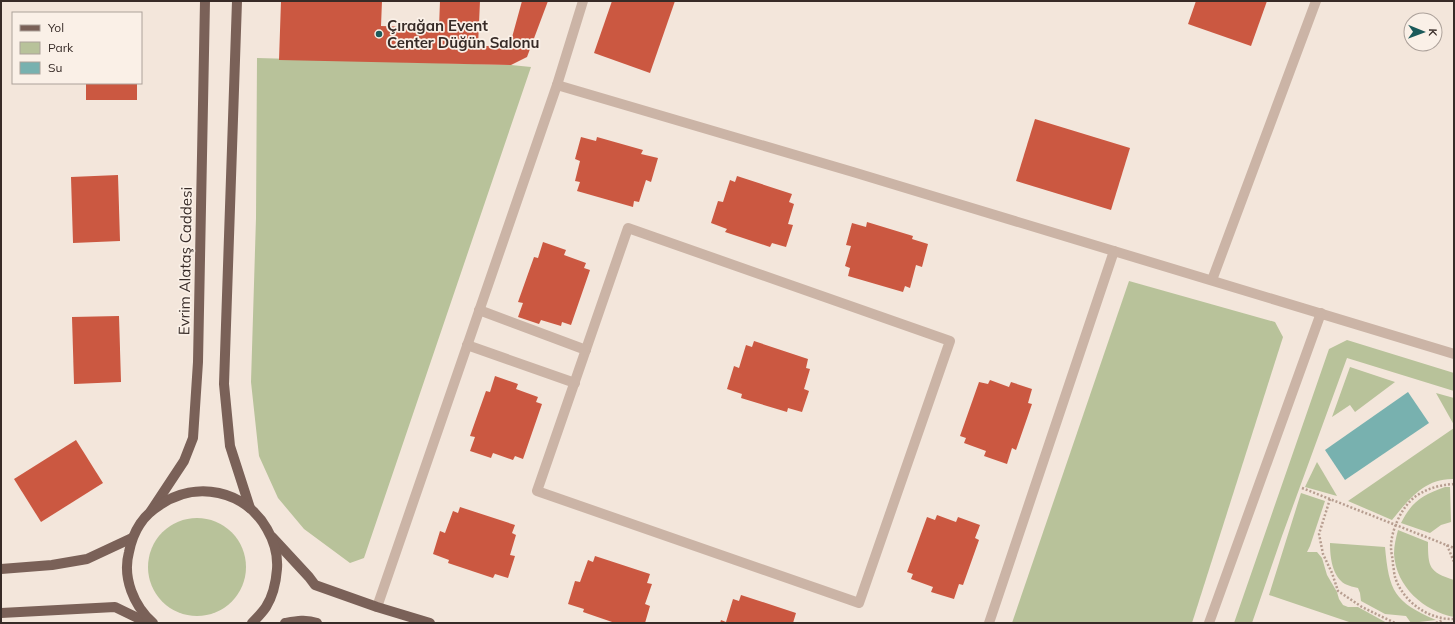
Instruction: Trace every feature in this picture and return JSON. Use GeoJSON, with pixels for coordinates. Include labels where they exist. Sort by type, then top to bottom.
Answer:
{"type":"FeatureCollection","features":[{"type":"Feature","properties":{"kind":"main road","name":"Evrim Alataş Caddesi"},"geometry":{"type":"LineString","coordinates":[[151,511],[184,461],[193,438],[198,362],[205,1]]}},
{"type":"Feature","properties":{"kind":"main road"},"geometry":{"type":"LineString","coordinates":[[237,1],[224,384],[230,446],[250,508]]}},
{"type":"Feature","properties":{"kind":"main road"},"geometry":{"type":"LineString","coordinates":[[153,623],[144,615],[134,597],[128,578],[127,557],[132,538],[140,523],[151,511],[169,498],[191,492],[213,491],[235,498],[250,508],[263,521],[272,537],[309,577],[314,585],[377,607],[430,623]]}},
{"type":"Feature","properties":{"kind":"main road"},"geometry":{"type":"LineString","coordinates":[[252,623],[267,606],[276,584],[278,560],[272,537]]}},
{"type":"Feature","properties":{"kind":"main road"},"geometry":{"type":"LineString","coordinates":[[1,569],[52,565],[87,559],[132,538]]}},
{"type":"Feature","properties":{"kind":"main road"},"geometry":{"type":"LineString","coordinates":[[1,613],[115,607],[148,623]]}},
{"type":"Feature","properties":{"kind":"main road"},"geometry":{"type":"LineString","coordinates":[[285,623],[294,621],[310,621],[317,623]]}},
{"type":"Feature","properties":{"kind":"street"},"geometry":{"type":"LineString","coordinates":[[377,607],[557,85],[584,1]]}},
{"type":"Feature","properties":{"kind":"street"},"geometry":{"type":"LineString","coordinates":[[1212,280],[1316,1]]}},
{"type":"Feature","properties":{"kind":"street"},"geometry":{"type":"LineString","coordinates":[[557,85],[1212,280],[1454,354]]}},
{"type":"Feature","properties":{"kind":"street"},"geometry":{"type":"LineString","coordinates":[[628,228],[950,341],[859,603],[537,491],[575,383],[628,228]]}},
{"type":"Feature","properties":{"kind":"street"},"geometry":{"type":"LineString","coordinates":[[989,623],[1114,251]]}},
{"type":"Feature","properties":{"kind":"street"},"geometry":{"type":"LineString","coordinates":[[479,310],[586,350]]}},
{"type":"Feature","properties":{"kind":"street"},"geometry":{"type":"LineString","coordinates":[[1209,623],[1321,313]]}},
{"type":"Feature","properties":{"kind":"street"},"geometry":{"type":"LineString","coordinates":[[467,345],[575,383]]}},
{"type":"Feature","properties":{"kind":"path"},"geometry":{"type":"LineString","coordinates":[[1444,620],[1422,611],[1407,598],[1395,578],[1391,547],[1395,525],[1403,510],[1416,496],[1437,486],[1454,484]]}},
{"type":"Feature","properties":{"kind":"path"},"geometry":{"type":"LineString","coordinates":[[1302,488],[1454,548]]}},
{"type":"Feature","properties":{"kind":"path"},"geometry":{"type":"LineString","coordinates":[[1330,499],[1319,534],[1322,554],[1332,573],[1338,591],[1362,607],[1395,623]]}},
{"type":"Feature","properties":{"kind":"path"},"geometry":{"type":"LineString","coordinates":[[1447,545],[1454,562]]}},
{"type":"Feature","properties":{"kind":"path"},"geometry":{"type":"LineString","coordinates":[[1436,623],[1454,619]]}},
{"type":"Feature","properties":{"kind":"green space"},"geometry":{"type":"Polygon","coordinates":[[[257,58],[511,65],[531,67],[364,558],[350,563],[304,529],[278,498],[259,456],[251,382],[256,218],[257,58]]]}},
{"type":"Feature","properties":{"kind":"green space"},"geometry":{"type":"Polygon","coordinates":[[[1129,281],[1275,322],[1283,337],[1192,623],[1012,623],[1129,281]]]}},
{"type":"Feature","properties":{"kind":"green space"},"geometry":{"type":"Polygon","coordinates":[[[1347,340],[1454,373],[1454,391],[1347,358],[1252,623],[1234,623],[1329,349],[1347,340]]]}},
{"type":"Feature","properties":{"kind":"green space"},"geometry":{"type":"Polygon","coordinates":[[[1350,367],[1395,382],[1355,412],[1350,405],[1332,417],[1350,367]]]}},
{"type":"Feature","properties":{"kind":"green space"},"geometry":{"type":"Polygon","coordinates":[[[1436,393],[1454,398],[1454,425],[1436,393]]]}},
{"type":"Feature","properties":{"kind":"green space"},"geometry":{"type":"Polygon","coordinates":[[[1454,428],[1454,479],[1434,482],[1418,491],[1392,520],[1348,501],[1454,428]]]}},
{"type":"Feature","properties":{"kind":"green space"},"geometry":{"type":"Polygon","coordinates":[[[1317,462],[1337,496],[1305,487],[1317,462]]]}},
{"type":"Feature","properties":{"kind":"green space"},"geometry":{"type":"Polygon","coordinates":[[[1445,487],[1450,487],[1451,522],[1441,525],[1430,533],[1401,523],[1409,509],[1414,504],[1424,496],[1445,487]]]}},
{"type":"Feature","properties":{"kind":"green space"},"geometry":{"type":"Polygon","coordinates":[[[1301,493],[1325,501],[1307,552],[1317,552],[1322,558],[1327,575],[1343,605],[1348,607],[1358,607],[1387,623],[1352,623],[1269,595],[1301,493]]]}},
{"type":"Feature","properties":{"kind":"green space"},"geometry":{"type":"Polygon","coordinates":[[[197,518],[207,519],[224,526],[238,540],[245,557],[245,577],[238,594],[224,608],[207,615],[197,616],[187,615],[170,608],[156,594],[149,577],[148,567],[149,557],[156,540],[170,526],[187,519],[197,518]]]}},
{"type":"Feature","properties":{"kind":"green space"},"geometry":{"type":"Polygon","coordinates":[[[1398,530],[1428,542],[1429,557],[1432,567],[1439,574],[1454,580],[1454,617],[1443,614],[1422,603],[1406,587],[1396,566],[1394,554],[1398,530]]]}},
{"type":"Feature","properties":{"kind":"green space"},"geometry":{"type":"Polygon","coordinates":[[[1330,543],[1385,547],[1389,574],[1396,593],[1402,601],[1422,614],[1436,620],[1411,623],[1406,616],[1385,614],[1361,601],[1358,588],[1345,584],[1337,576],[1331,560],[1330,543]]]}},
{"type":"Feature","properties":{"kind":"water"},"geometry":{"type":"Polygon","coordinates":[[[1408,392],[1429,423],[1345,480],[1325,450],[1408,392]]]}},
{"type":"Feature","properties":{"kind":"building","name":"Çırağan Event Center Düğün Salonu"},"geometry":{"type":"Polygon","coordinates":[[[281,1],[382,1],[381,26],[439,28],[440,1],[480,1],[478,46],[505,46],[511,41],[522,1],[548,1],[527,57],[511,65],[279,60],[281,1]]]}},
{"type":"Feature","properties":{"kind":"building"},"geometry":{"type":"Polygon","coordinates":[[[612,1],[675,1],[650,73],[594,53],[612,1]]]}},
{"type":"Feature","properties":{"kind":"building"},"geometry":{"type":"Polygon","coordinates":[[[1196,1],[1267,1],[1251,46],[1188,24],[1196,1]]]}},
{"type":"Feature","properties":{"kind":"building"},"geometry":{"type":"Polygon","coordinates":[[[86,84],[137,84],[137,100],[86,100],[86,84]]]}},
{"type":"Feature","properties":{"kind":"building"},"geometry":{"type":"Polygon","coordinates":[[[1035,119],[1130,148],[1111,210],[1016,181],[1035,119]]]}},
{"type":"Feature","properties":{"kind":"building"},"geometry":{"type":"Polygon","coordinates":[[[581,137],[596,141],[597,137],[643,150],[641,154],[658,158],[651,182],[646,180],[639,202],[634,201],[633,207],[577,191],[580,182],[575,181],[580,161],[575,159],[581,137]]]}},
{"type":"Feature","properties":{"kind":"building"},"geometry":{"type":"Polygon","coordinates":[[[118,175],[120,241],[73,243],[71,177],[118,175]]]}},
{"type":"Feature","properties":{"kind":"building"},"geometry":{"type":"Polygon","coordinates":[[[737,176],[792,194],[789,202],[794,204],[788,224],[793,225],[786,247],[772,243],[770,247],[725,232],[727,229],[711,223],[718,201],[723,202],[730,180],[735,182],[737,176]]]}},
{"type":"Feature","properties":{"kind":"building"},"geometry":{"type":"Polygon","coordinates":[[[867,222],[913,236],[912,239],[928,244],[922,267],[916,265],[910,288],[905,286],[903,292],[848,276],[850,268],[845,266],[851,246],[846,245],[852,223],[866,227],[867,222]]]}},
{"type":"Feature","properties":{"kind":"building"},"geometry":{"type":"Polygon","coordinates":[[[543,242],[566,250],[564,255],[586,263],[584,268],[590,270],[571,325],[562,322],[561,326],[541,320],[539,324],[518,317],[523,303],[518,302],[534,257],[538,258],[543,242]]]}},
{"type":"Feature","properties":{"kind":"building"},"geometry":{"type":"Polygon","coordinates":[[[119,316],[121,382],[74,384],[72,317],[119,316]]]}},
{"type":"Feature","properties":{"kind":"building"},"geometry":{"type":"Polygon","coordinates":[[[754,341],[808,359],[806,368],[810,369],[804,389],[809,391],[802,412],[788,408],[787,412],[741,398],[742,394],[727,389],[734,366],[739,368],[746,345],[752,347],[754,341]]]}},
{"type":"Feature","properties":{"kind":"building"},"geometry":{"type":"Polygon","coordinates":[[[495,376],[518,384],[516,389],[538,397],[536,402],[542,404],[523,459],[515,456],[513,460],[493,453],[491,458],[470,451],[475,437],[470,436],[486,391],[490,392],[495,376]]]}},
{"type":"Feature","properties":{"kind":"building"},"geometry":{"type":"Polygon","coordinates":[[[990,380],[1009,387],[1011,382],[1032,389],[1028,403],[1032,404],[1016,450],[1012,448],[1007,464],[984,456],[986,451],[964,443],[966,438],[960,436],[979,382],[988,384],[990,380]]]}},
{"type":"Feature","properties":{"kind":"building"},"geometry":{"type":"Polygon","coordinates":[[[76,440],[103,483],[41,522],[14,479],[76,440]]]}},
{"type":"Feature","properties":{"kind":"building"},"geometry":{"type":"Polygon","coordinates":[[[460,507],[515,525],[512,533],[516,535],[510,555],[515,556],[508,578],[495,574],[493,578],[448,563],[449,560],[433,554],[440,531],[445,533],[453,511],[458,513],[460,507]]]}},
{"type":"Feature","properties":{"kind":"building"},"geometry":{"type":"Polygon","coordinates":[[[937,515],[956,522],[958,517],[980,525],[975,538],[979,540],[963,585],[959,584],[954,599],[931,592],[933,587],[911,579],[913,574],[907,572],[927,517],[935,520],[937,515]]]}},
{"type":"Feature","properties":{"kind":"building"},"geometry":{"type":"Polygon","coordinates":[[[595,556],[650,574],[647,583],[652,584],[645,604],[650,606],[645,623],[615,623],[583,612],[584,609],[568,604],[575,581],[580,582],[588,560],[593,562],[595,556]]]}},
{"type":"Feature","properties":{"kind":"building"},"geometry":{"type":"Polygon","coordinates":[[[741,595],[796,613],[793,623],[720,623],[721,620],[726,622],[733,599],[739,601],[741,595]]]}},
{"type":"Feature","properties":{"kind":"place","name":"Çırağan Event Center Düğün Salonu"},"geometry":{"type":"Point","coordinates":[379,34]}}]}
